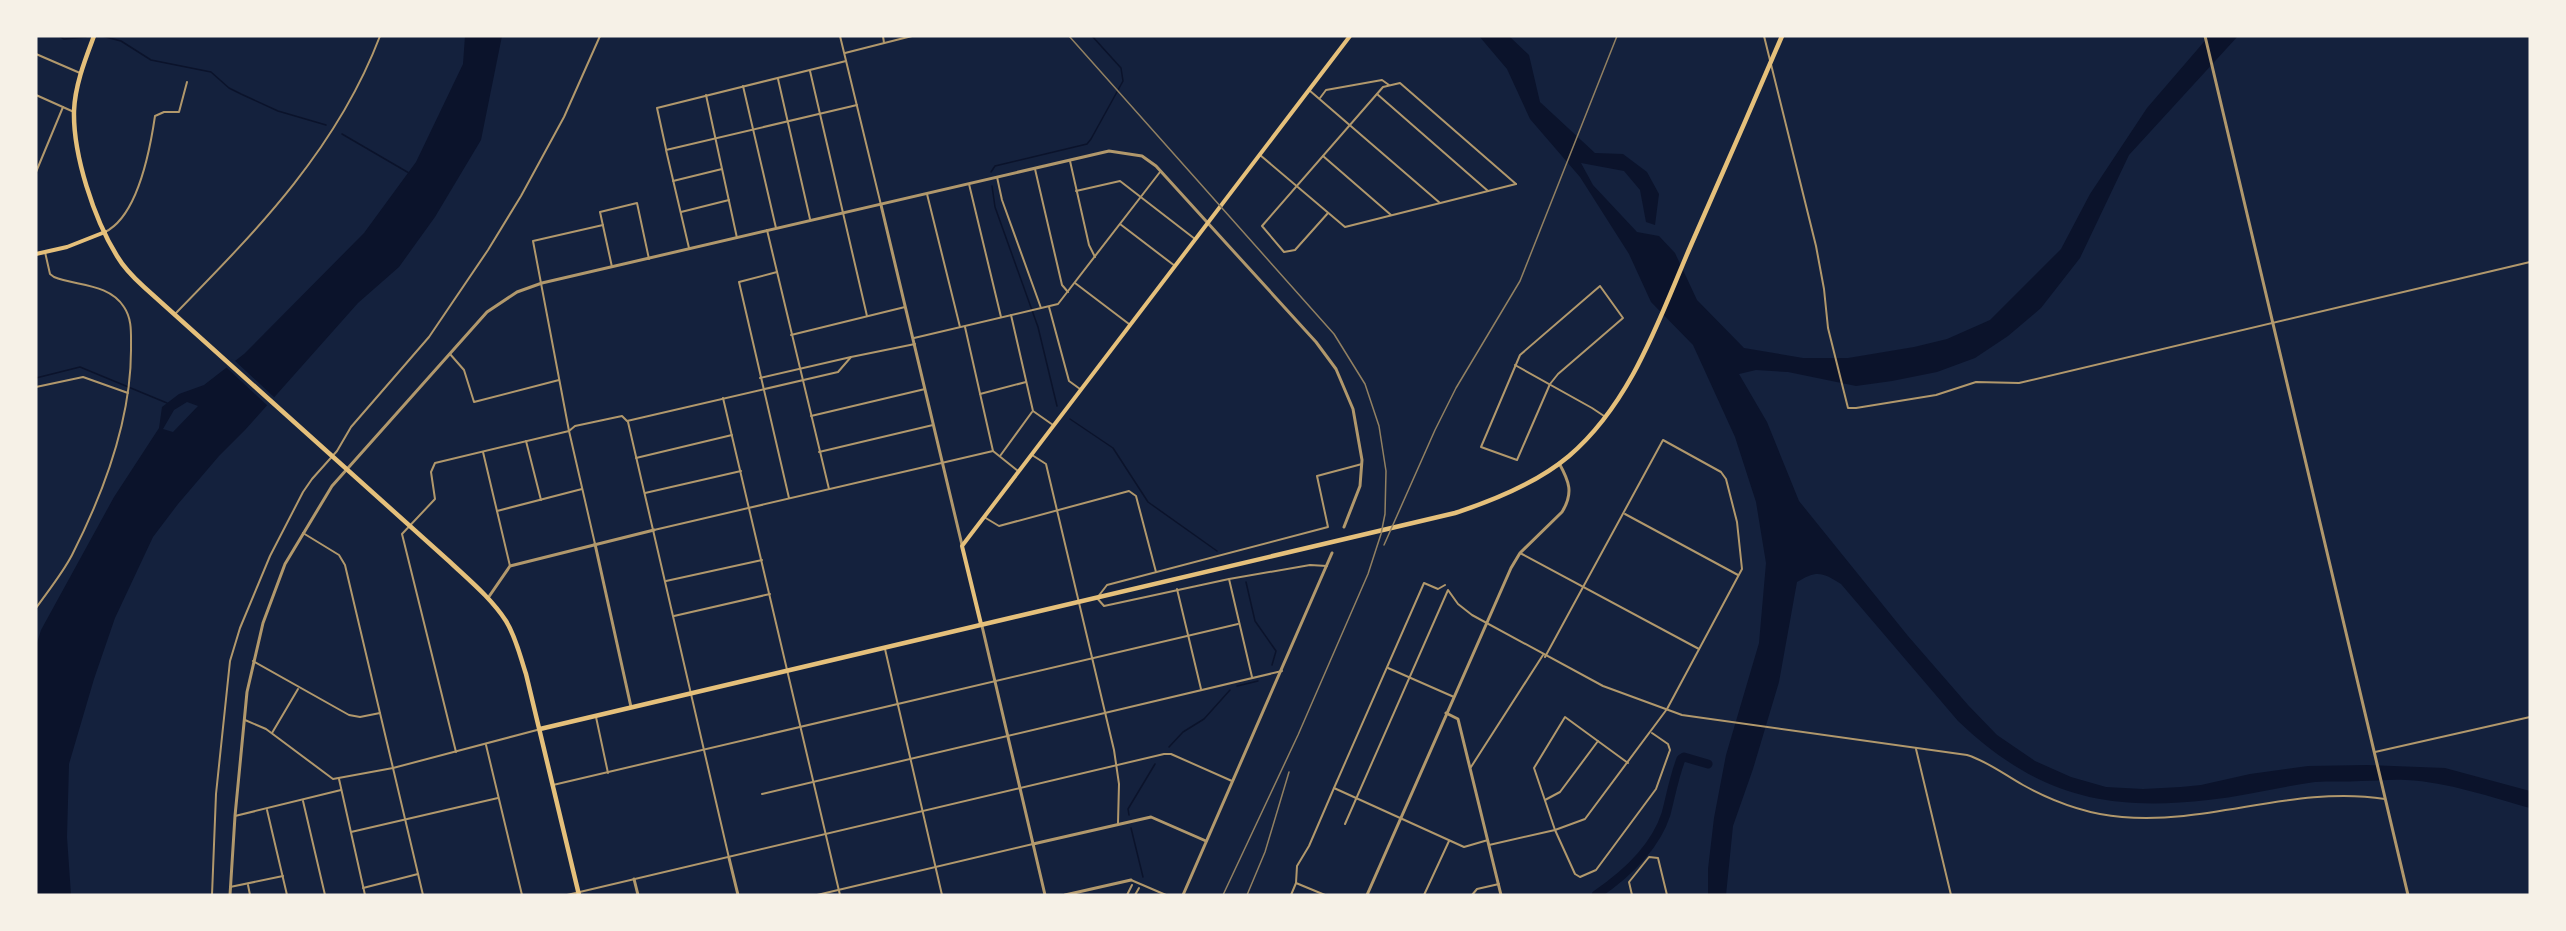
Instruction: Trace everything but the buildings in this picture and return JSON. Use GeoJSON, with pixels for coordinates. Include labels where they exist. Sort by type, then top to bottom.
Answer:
{"type":"FeatureCollection","features":[{"type":"Feature","properties":{"kind":"highway"},"geometry":{"type":"LineString","coordinates":[[94,36],[81,73],[74,111],[80,159],[105,232],[125,267],[488,598],[506,621],[516,642],[540,729],[578,894]]}},
{"type":"Feature","properties":{"kind":"highway"},"geometry":{"type":"LineString","coordinates":[[540,729],[1455,513],[1499,498],[1559,463],[1606,418],[1628,383],[1657,324],[1782,36]]}},
{"type":"Feature","properties":{"kind":"main road"},"geometry":{"type":"LineString","coordinates":[[981,624],[962,546],[1350,36]]}},
{"type":"Feature","properties":{"kind":"main road"},"geometry":{"type":"LineString","coordinates":[[36,254],[105,232]]}},
{"type":"Feature","properties":{"kind":"street"},"geometry":{"type":"LineString","coordinates":[[175,314],[259,227],[332,135],[356,93],[380,36]]}},
{"type":"Feature","properties":{"kind":"street"},"geometry":{"type":"LineString","coordinates":[[212,895],[216,794],[230,661],[240,628],[283,531],[303,492],[351,427],[429,337],[488,250],[521,196],[564,117],[600,36]]}},
{"type":"Feature","properties":{"kind":"street"},"geometry":{"type":"LineString","coordinates":[[840,36],[962,546]]}},
{"type":"Feature","properties":{"kind":"street"},"geometry":{"type":"LineString","coordinates":[[883,36],[884,43]]}},
{"type":"Feature","properties":{"kind":"street"},"geometry":{"type":"LineString","coordinates":[[844,53],[912,36]]}},
{"type":"Feature","properties":{"kind":"street"},"geometry":{"type":"LineString","coordinates":[[1764,36],[1816,246],[1829,332],[1848,408],[1936,395],[1976,382],[2012,385],[2530,262]]}},
{"type":"Feature","properties":{"kind":"street"},"geometry":{"type":"LineString","coordinates":[[2205,36],[2408,895]]}},
{"type":"Feature","properties":{"kind":"street"},"geometry":{"type":"LineString","coordinates":[[36,54],[81,73]]}},
{"type":"Feature","properties":{"kind":"street"},"geometry":{"type":"LineString","coordinates":[[689,249],[657,108],[846,62]]}},
{"type":"Feature","properties":{"kind":"street"},"geometry":{"type":"LineString","coordinates":[[810,71],[818,114],[867,316]]}},
{"type":"Feature","properties":{"kind":"street"},"geometry":{"type":"LineString","coordinates":[[778,79],[810,220]]}},
{"type":"Feature","properties":{"kind":"street"},"geometry":{"type":"LineString","coordinates":[[1319,99],[1326,90],[1382,80],[1389,85]]}},
{"type":"Feature","properties":{"kind":"street"},"geometry":{"type":"LineString","coordinates":[[105,232],[120,222],[134,194],[148,156],[154,116],[164,112],[179,112],[187,82]]}},
{"type":"Feature","properties":{"kind":"street"},"geometry":{"type":"LineString","coordinates":[[1260,154],[1296,186],[1345,227],[1516,184],[1400,83],[1383,87],[1296,186],[1262,226],[1284,252],[1295,250],[1328,213]]}},
{"type":"Feature","properties":{"kind":"street"},"geometry":{"type":"LineString","coordinates":[[743,86],[776,228]]}},
{"type":"Feature","properties":{"kind":"street"},"geometry":{"type":"LineString","coordinates":[[1309,90],[1440,203]]}},
{"type":"Feature","properties":{"kind":"street"},"geometry":{"type":"LineString","coordinates":[[1377,94],[1488,191]]}},
{"type":"Feature","properties":{"kind":"street"},"geometry":{"type":"LineString","coordinates":[[36,95],[74,111]]}},
{"type":"Feature","properties":{"kind":"street"},"geometry":{"type":"LineString","coordinates":[[706,95],[737,238]]}},
{"type":"Feature","properties":{"kind":"street"},"geometry":{"type":"LineString","coordinates":[[666,150],[857,105]]}},
{"type":"Feature","properties":{"kind":"street"},"geometry":{"type":"LineString","coordinates":[[36,172],[63,107]]}},
{"type":"Feature","properties":{"kind":"street"},"geometry":{"type":"LineString","coordinates":[[230,895],[235,816],[253,661],[277,584],[302,532],[332,486],[487,312],[517,292],[612,267],[1109,151],[1123,151],[1142,156],[1161,171],[1316,342],[1336,369],[1353,410],[1360,438],[1362,464],[1360,486],[1344,527]]}},
{"type":"Feature","properties":{"kind":"street"},"geometry":{"type":"LineString","coordinates":[[1323,156],[1391,214]]}},
{"type":"Feature","properties":{"kind":"street"},"geometry":{"type":"LineString","coordinates":[[1070,161],[1089,245],[1095,257]]}},
{"type":"Feature","properties":{"kind":"street"},"geometry":{"type":"LineString","coordinates":[[673,181],[722,169]]}},
{"type":"Feature","properties":{"kind":"street"},"geometry":{"type":"LineString","coordinates":[[1035,169],[1062,285],[1068,292]]}},
{"type":"Feature","properties":{"kind":"street"},"geometry":{"type":"LineString","coordinates":[[914,338],[1058,304],[1161,171]]}},
{"type":"Feature","properties":{"kind":"street"},"geometry":{"type":"LineString","coordinates":[[997,177],[1002,200],[1041,308]]}},
{"type":"Feature","properties":{"kind":"street"},"geometry":{"type":"LineString","coordinates":[[1076,191],[1120,181],[1195,239]]}},
{"type":"Feature","properties":{"kind":"street"},"geometry":{"type":"LineString","coordinates":[[969,184],[1001,317]]}},
{"type":"Feature","properties":{"kind":"street"},"geometry":{"type":"LineString","coordinates":[[927,194],[960,327]]}},
{"type":"Feature","properties":{"kind":"street"},"geometry":{"type":"LineString","coordinates":[[681,213],[729,200]]}},
{"type":"Feature","properties":{"kind":"street"},"geometry":{"type":"LineString","coordinates":[[612,267],[600,212],[637,203],[649,259]]}},
{"type":"Feature","properties":{"kind":"street"},"geometry":{"type":"LineString","coordinates":[[1120,224],[1175,266]]}},
{"type":"Feature","properties":{"kind":"street"},"geometry":{"type":"LineString","coordinates":[[603,225],[533,241],[568,431],[631,707]]}},
{"type":"Feature","properties":{"kind":"street"},"geometry":{"type":"LineString","coordinates":[[768,230],[801,380],[829,489]]}},
{"type":"Feature","properties":{"kind":"street"},"geometry":{"type":"LineString","coordinates":[[36,608],[71,557],[97,499],[124,417],[128,393],[131,323],[123,306],[100,289],[50,274],[45,252]]}},
{"type":"Feature","properties":{"kind":"street"},"geometry":{"type":"LineString","coordinates":[[777,272],[739,282],[789,498]]}},
{"type":"Feature","properties":{"kind":"street"},"geometry":{"type":"LineString","coordinates":[[1075,283],[1129,324]]}},
{"type":"Feature","properties":{"kind":"street"},"geometry":{"type":"LineString","coordinates":[[1600,285],[1623,318],[1558,374],[1550,384],[1517,460],[1481,447],[1515,365],[1520,355],[1600,285]]}},
{"type":"Feature","properties":{"kind":"street"},"geometry":{"type":"LineString","coordinates":[[791,335],[906,306]]}},
{"type":"Feature","properties":{"kind":"street"},"geometry":{"type":"LineString","coordinates":[[1049,307],[1069,381],[1080,390]]}},
{"type":"Feature","properties":{"kind":"street"},"geometry":{"type":"LineString","coordinates":[[1011,315],[1033,411],[1053,425]]}},
{"type":"Feature","properties":{"kind":"street"},"geometry":{"type":"LineString","coordinates":[[965,326],[993,451],[1018,471]]}},
{"type":"Feature","properties":{"kind":"street"},"geometry":{"type":"LineString","coordinates":[[760,378],[915,344]]}},
{"type":"Feature","properties":{"kind":"street"},"geometry":{"type":"LineString","coordinates":[[450,354],[464,370],[474,402],[559,380]]}},
{"type":"Feature","properties":{"kind":"street"},"geometry":{"type":"LineString","coordinates":[[627,421],[838,372],[850,357]]}},
{"type":"Feature","properties":{"kind":"street"},"geometry":{"type":"LineString","coordinates":[[1515,365],[1606,418]]}},
{"type":"Feature","properties":{"kind":"street"},"geometry":{"type":"LineString","coordinates":[[36,387],[83,377],[128,393]]}},
{"type":"Feature","properties":{"kind":"street"},"geometry":{"type":"LineString","coordinates":[[980,394],[1026,382]]}},
{"type":"Feature","properties":{"kind":"street"},"geometry":{"type":"LineString","coordinates":[[811,416],[926,389]]}},
{"type":"Feature","properties":{"kind":"street"},"geometry":{"type":"LineString","coordinates":[[723,398],[840,895]]}},
{"type":"Feature","properties":{"kind":"street"},"geometry":{"type":"LineString","coordinates":[[1000,456],[1033,411]]}},
{"type":"Feature","properties":{"kind":"street"},"geometry":{"type":"LineString","coordinates":[[456,752],[402,534],[435,499],[431,472],[435,463],[622,416],[627,421],[654,530],[738,895]]}},
{"type":"Feature","properties":{"kind":"street"},"geometry":{"type":"LineString","coordinates":[[819,452],[934,425]]}},
{"type":"Feature","properties":{"kind":"street"},"geometry":{"type":"LineString","coordinates":[[635,458],[732,435]]}},
{"type":"Feature","properties":{"kind":"street"},"geometry":{"type":"LineString","coordinates":[[1334,788],[1464,847],[1555,830],[1586,819],[1667,710],[1742,569],[1737,522],[1726,479],[1721,472],[1663,440],[1584,588],[1544,656],[1471,767]]}},
{"type":"Feature","properties":{"kind":"street"},"geometry":{"type":"LineString","coordinates":[[525,441],[541,500]]}},
{"type":"Feature","properties":{"kind":"street"},"geometry":{"type":"LineString","coordinates":[[483,451],[510,566]]}},
{"type":"Feature","properties":{"kind":"street"},"geometry":{"type":"LineString","coordinates":[[488,598],[510,566],[993,451]]}},
{"type":"Feature","properties":{"kind":"street"},"geometry":{"type":"LineString","coordinates":[[1032,454],[1046,464],[1117,766],[1118,823]]}},
{"type":"Feature","properties":{"kind":"street"},"geometry":{"type":"LineString","coordinates":[[1367,895],[1446,713],[1520,553],[1562,512],[1567,504],[1570,484],[1559,463]]}},
{"type":"Feature","properties":{"kind":"street"},"geometry":{"type":"LineString","coordinates":[[1327,566],[1310,565],[1228,579],[1104,606],[1096,598],[1107,585],[1328,527],[1317,476],[1362,464]]}},
{"type":"Feature","properties":{"kind":"street"},"geometry":{"type":"LineString","coordinates":[[645,493],[741,471]]}},
{"type":"Feature","properties":{"kind":"street"},"geometry":{"type":"LineString","coordinates":[[497,511],[583,489]]}},
{"type":"Feature","properties":{"kind":"street"},"geometry":{"type":"LineString","coordinates":[[984,517],[999,526],[1129,491],[1136,496],[1156,572]]}},
{"type":"Feature","properties":{"kind":"street"},"geometry":{"type":"LineString","coordinates":[[1624,514],[1738,575]]}},
{"type":"Feature","properties":{"kind":"street"},"geometry":{"type":"LineString","coordinates":[[302,532],[339,555],[345,565],[423,895]]}},
{"type":"Feature","properties":{"kind":"street"},"geometry":{"type":"LineString","coordinates":[[1183,895],[1332,553]]}},
{"type":"Feature","properties":{"kind":"street"},"geometry":{"type":"LineString","coordinates":[[1520,553],[1699,649]]}},
{"type":"Feature","properties":{"kind":"street"},"geometry":{"type":"LineString","coordinates":[[666,580],[762,560]]}},
{"type":"Feature","properties":{"kind":"street"},"geometry":{"type":"LineString","coordinates":[[1228,579],[1252,677]]}},
{"type":"Feature","properties":{"kind":"street"},"geometry":{"type":"LineString","coordinates":[[1291,895],[1296,883],[1298,866],[1309,846],[1424,583],[1438,590],[1445,585]]}},
{"type":"Feature","properties":{"kind":"street"},"geometry":{"type":"LineString","coordinates":[[1177,589],[1201,689]]}},
{"type":"Feature","properties":{"kind":"street"},"geometry":{"type":"LineString","coordinates":[[1346,824],[1448,590],[1463,609],[1544,656],[1603,686],[1682,716],[1975,758],[2052,800],[2090,812],[2123,817],[2161,818],[2324,795],[2386,799]]}},
{"type":"Feature","properties":{"kind":"street"},"geometry":{"type":"LineString","coordinates":[[674,616],[770,594]]}},
{"type":"Feature","properties":{"kind":"street"},"geometry":{"type":"LineString","coordinates":[[981,624],[1045,895]]}},
{"type":"Feature","properties":{"kind":"street"},"geometry":{"type":"LineString","coordinates":[[553,785],[1238,624]]}},
{"type":"Feature","properties":{"kind":"street"},"geometry":{"type":"LineString","coordinates":[[884,647],[942,895]]}},
{"type":"Feature","properties":{"kind":"street"},"geometry":{"type":"LineString","coordinates":[[253,661],[349,715],[360,717],[380,713]]}},
{"type":"Feature","properties":{"kind":"street"},"geometry":{"type":"LineString","coordinates":[[1387,667],[1454,697]]}},
{"type":"Feature","properties":{"kind":"street"},"geometry":{"type":"LineString","coordinates":[[762,794],[1281,671]]}},
{"type":"Feature","properties":{"kind":"street"},"geometry":{"type":"LineString","coordinates":[[273,733],[299,687]]}},
{"type":"Feature","properties":{"kind":"street"},"geometry":{"type":"LineString","coordinates":[[1446,713],[1458,719],[1501,895]]}},
{"type":"Feature","properties":{"kind":"street"},"geometry":{"type":"LineString","coordinates":[[596,715],[608,773]]}},
{"type":"Feature","properties":{"kind":"street"},"geometry":{"type":"LineString","coordinates":[[1628,763],[1566,717],[1534,768],[1555,830],[1575,874],[1580,877],[1596,870],[1656,789],[1670,750],[1668,744],[1652,733]]}},
{"type":"Feature","properties":{"kind":"street"},"geometry":{"type":"LineString","coordinates":[[2375,752],[2530,717]]}},
{"type":"Feature","properties":{"kind":"street"},"geometry":{"type":"LineString","coordinates":[[245,720],[273,733],[333,778],[339,779],[486,745],[540,729]]}},
{"type":"Feature","properties":{"kind":"street"},"geometry":{"type":"LineString","coordinates":[[1545,800],[1560,792],[1598,741]]}},
{"type":"Feature","properties":{"kind":"street"},"geometry":{"type":"LineString","coordinates":[[486,745],[522,895]]}},
{"type":"Feature","properties":{"kind":"street"},"geometry":{"type":"LineString","coordinates":[[1916,749],[1951,895]]}},
{"type":"Feature","properties":{"kind":"street"},"geometry":{"type":"LineString","coordinates":[[567,895],[1171,754],[1232,781]]}},
{"type":"Feature","properties":{"kind":"street"},"geometry":{"type":"LineString","coordinates":[[339,779],[365,895]]}},
{"type":"Feature","properties":{"kind":"street"},"geometry":{"type":"LineString","coordinates":[[235,816],[341,790]]}},
{"type":"Feature","properties":{"kind":"street"},"geometry":{"type":"LineString","coordinates":[[351,832],[498,798]]}},
{"type":"Feature","properties":{"kind":"street"},"geometry":{"type":"LineString","coordinates":[[303,801],[325,895]]}},
{"type":"Feature","properties":{"kind":"street"},"geometry":{"type":"LineString","coordinates":[[267,810],[287,895]]}},
{"type":"Feature","properties":{"kind":"street"},"geometry":{"type":"LineString","coordinates":[[817,895],[1151,817],[1206,841]]}},
{"type":"Feature","properties":{"kind":"street"},"geometry":{"type":"LineString","coordinates":[[1424,895],[1449,841]]}},
{"type":"Feature","properties":{"kind":"street"},"geometry":{"type":"LineString","coordinates":[[1632,895],[1629,882],[1649,857],[1654,856],[1658,858],[1667,895]]}},
{"type":"Feature","properties":{"kind":"street"},"geometry":{"type":"LineString","coordinates":[[363,888],[418,874]]}},
{"type":"Feature","properties":{"kind":"street"},"geometry":{"type":"LineString","coordinates":[[230,887],[283,876]]}},
{"type":"Feature","properties":{"kind":"street"},"geometry":{"type":"LineString","coordinates":[[634,879],[638,895]]}},
{"type":"Feature","properties":{"kind":"street"},"geometry":{"type":"LineString","coordinates":[[1065,895],[1131,880],[1166,895]]}},
{"type":"Feature","properties":{"kind":"street"},"geometry":{"type":"LineString","coordinates":[[1296,883],[1325,895]]}},
{"type":"Feature","properties":{"kind":"street"},"geometry":{"type":"LineString","coordinates":[[1472,895],[1477,889],[1499,884]]}},
{"type":"Feature","properties":{"kind":"street"},"geometry":{"type":"LineString","coordinates":[[248,885],[250,895]]}},
{"type":"Feature","properties":{"kind":"street"},"geometry":{"type":"LineString","coordinates":[[1127,895],[1132,885]]}},
{"type":"Feature","properties":{"kind":"street"},"geometry":{"type":"LineString","coordinates":[[1135,895],[1139,888]]}},
{"type":"Feature","properties":{"kind":"water"},"geometry":{"type":"Polygon","coordinates":[[[465,36],[502,36],[481,140],[435,217],[399,267],[358,303],[219,456],[153,537],[115,618],[69,764],[67,837],[71,895],[36,895],[36,646],[41,630],[114,497],[159,428],[162,407],[179,394],[204,385],[244,354],[364,233],[416,162],[463,64],[465,36]],[[187,402],[174,410],[163,429],[173,432],[198,406],[187,402]]]}},
{"type":"Feature","properties":{"kind":"water"},"geometry":{"type":"Polygon","coordinates":[[[1479,36],[1509,36],[1529,55],[1540,102],[1595,153],[1623,154],[1647,172],[1659,194],[1655,225],[1646,222],[1640,190],[1624,171],[1581,163],[1593,185],[1637,232],[1659,236],[1675,253],[1697,300],[1744,348],[1803,358],[1848,358],[1947,339],[1990,320],[2061,249],[2090,194],[2147,108],[2209,36],[2238,36],[2129,155],[2080,258],[2041,308],[2008,336],[1975,358],[1937,372],[1892,381],[1856,386],[1788,372],[1756,370],[1739,374],[1767,422],[1799,501],[1908,636],[1968,705],[1997,735],[2035,761],[2071,777],[2106,787],[2143,789],[2201,785],[2250,774],[2308,766],[2367,765],[2445,768],[2530,791],[2530,808],[2453,787],[2422,781],[2400,780],[2315,782],[2208,800],[2170,803],[2103,800],[2072,792],[2043,781],[2015,766],[1987,746],[1958,721],[1841,584],[1824,575],[1815,574],[1797,582],[1779,682],[1733,826],[1726,895],[1708,895],[1708,869],[1714,818],[1726,755],[1759,643],[1766,563],[1756,502],[1735,437],[1693,345],[1651,302],[1629,254],[1580,177],[1530,119],[1507,69],[1479,36]]]}},
{"type":"Feature","properties":{"kind":"pier"},"geometry":{"type":"Polygon","coordinates":[[[233,359],[276,399],[269,407],[225,366],[233,359]]]}},
{"type":"Feature","properties":{"kind":"waterway"},"geometry":{"type":"LineString","coordinates":[[59,36],[64,39],[86,37]]}},
{"type":"Feature","properties":{"kind":"waterway"},"geometry":{"type":"LineString","coordinates":[[102,36],[121,41],[151,60],[211,72],[229,88],[241,94],[278,111],[326,125]]}},
{"type":"Feature","properties":{"kind":"waterway"},"geometry":{"type":"LineString","coordinates":[[991,172],[995,166],[1087,144],[1091,139],[1123,81],[1121,68],[1092,36]]}},
{"type":"Feature","properties":{"kind":"waterway"},"geometry":{"type":"LineString","coordinates":[[342,134],[409,173]]}},
{"type":"Feature","properties":{"kind":"waterway"},"geometry":{"type":"LineString","coordinates":[[992,186],[995,207],[1038,327],[1057,406]]}},
{"type":"Feature","properties":{"kind":"waterway"},"geometry":{"type":"LineString","coordinates":[[36,378],[80,367],[167,403]]}},
{"type":"Feature","properties":{"kind":"waterway"},"geometry":{"type":"LineString","coordinates":[[1070,419],[1113,448],[1148,502],[1217,551]]}},
{"type":"Feature","properties":{"kind":"waterway"},"geometry":{"type":"LineString","coordinates":[[1246,582],[1255,621],[1276,651],[1272,665]]}},
{"type":"Feature","properties":{"kind":"waterway"},"geometry":{"type":"LineString","coordinates":[[1237,686],[1258,681]]}},
{"type":"Feature","properties":{"kind":"waterway"},"geometry":{"type":"LineString","coordinates":[[1169,747],[1183,732],[1204,719],[1230,690]]}},
{"type":"Feature","properties":{"kind":"waterway"},"geometry":{"type":"LineString","coordinates":[[1596,895],[1628,870],[1654,838],[1666,814],[1681,759],[1684,757],[1708,764]]}},
{"type":"Feature","properties":{"kind":"waterway"},"geometry":{"type":"LineString","coordinates":[[1129,815],[1128,809],[1155,764]]}},
{"type":"Feature","properties":{"kind":"waterway"},"geometry":{"type":"LineString","coordinates":[[1131,828],[1143,877]]}},
{"type":"Feature","properties":{"kind":"railway"},"geometry":{"type":"LineString","coordinates":[[1069,36],[1334,334],[1365,384],[1379,426],[1386,471],[1385,514],[1368,574],[1298,735],[1223,895]]}},
{"type":"Feature","properties":{"kind":"railway"},"geometry":{"type":"LineString","coordinates":[[1384,545],[1456,388],[1520,281],[1617,36]]}},
{"type":"Feature","properties":{"kind":"railway"},"geometry":{"type":"LineString","coordinates":[[1247,895],[1265,852],[1289,772]]}}]}
